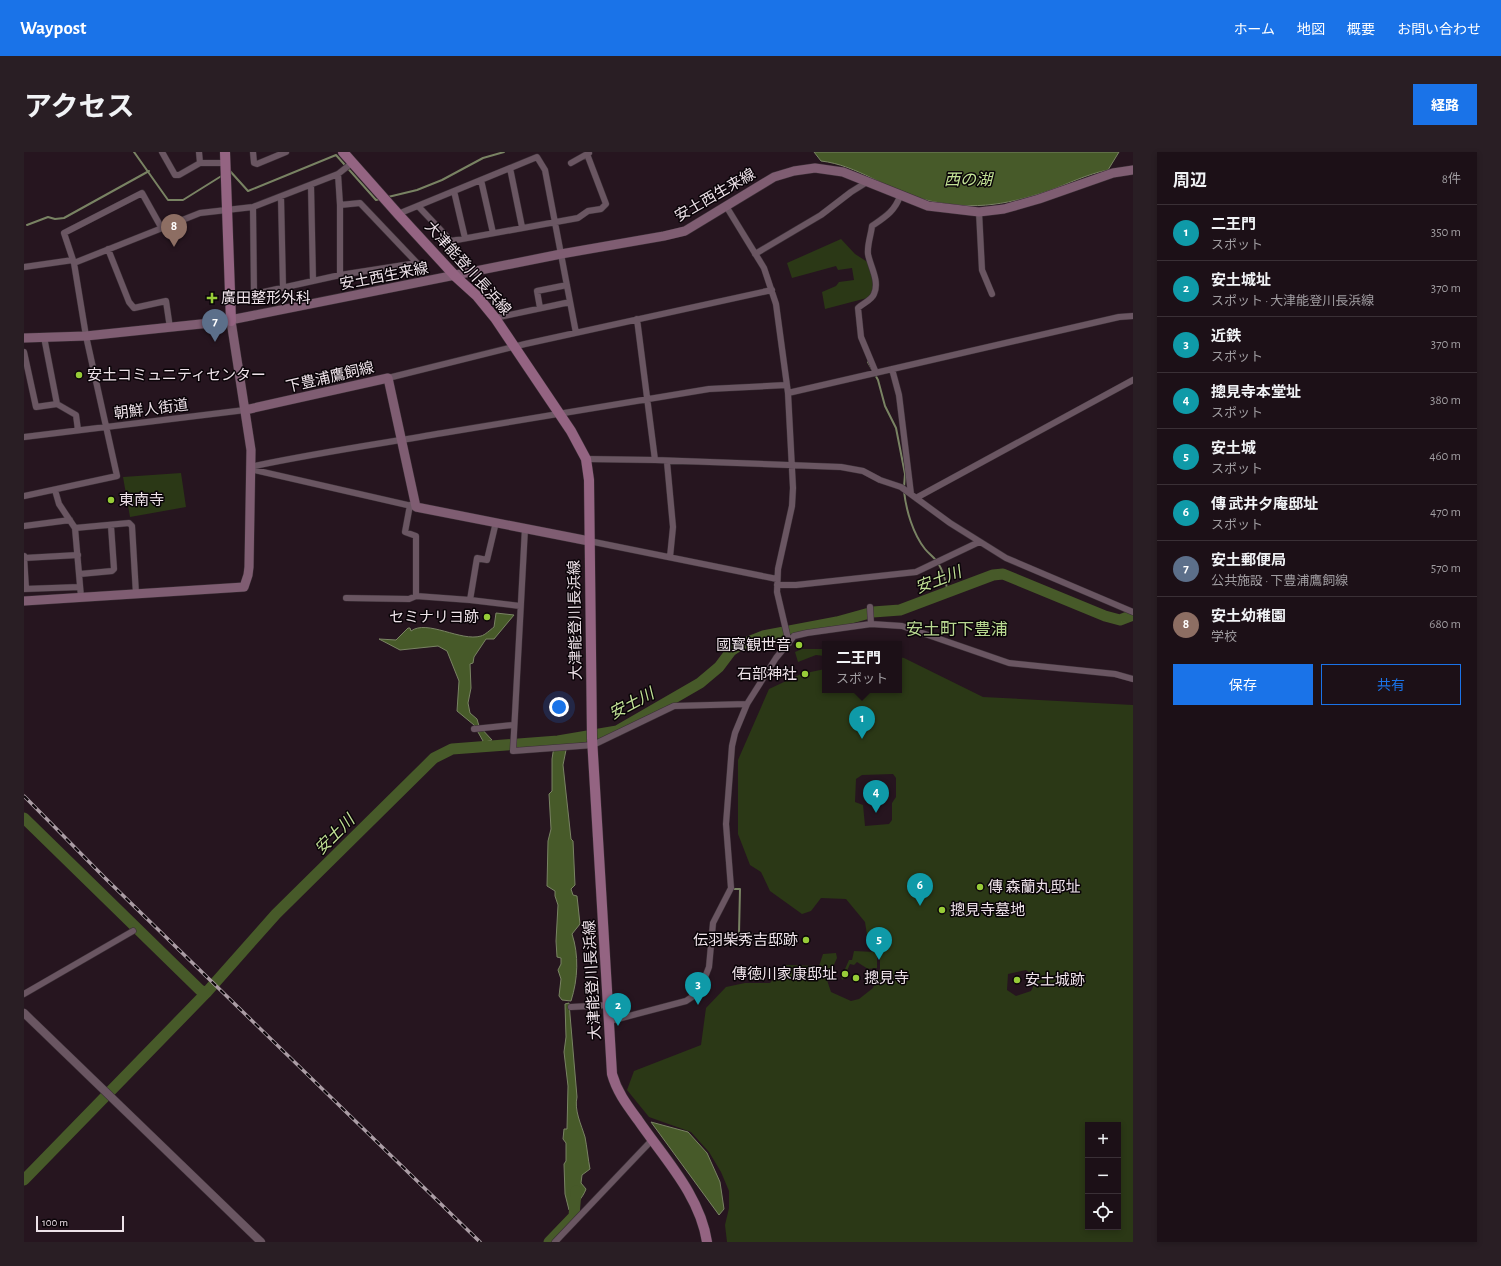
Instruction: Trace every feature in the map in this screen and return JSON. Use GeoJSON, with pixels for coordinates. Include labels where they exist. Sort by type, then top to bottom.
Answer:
{"type":"FeatureCollection","features":[{"type":"Feature","properties":{"kind":"main road"},"geometry":{"type":"LineString","coordinates":[[24,601],[244,587],[249,567],[251,450],[231,321],[225,152]]}},
{"type":"Feature","properties":{"kind":"main road","name":"大津能登川長浜線"},"geometry":{"type":"LineString","coordinates":[[344,152],[398,214],[456,277],[477,296],[495,318],[571,431],[586,459],[589,480],[592,738],[610,1020],[611,1063],[614,1082],[621,1097],[690,1194],[704,1225],[707,1242]]}},
{"type":"Feature","properties":{"kind":"main road","name":"安土西生来線"},"geometry":{"type":"LineString","coordinates":[[231,321],[456,277],[561,254],[685,231],[774,177],[794,171],[815,168],[843,172],[928,206],[979,212],[1004,209],[1039,199],[1113,173],[1133,170]]}},
{"type":"Feature","properties":{"kind":"main road"},"geometry":{"type":"LineString","coordinates":[[24,338],[86,336],[231,321]]}},
{"type":"Feature","properties":{"kind":"main road","name":"下豊浦鷹飼線"},"geometry":{"type":"LineString","coordinates":[[245,410],[388,378],[402,438],[413,506]]}},
{"type":"Feature","properties":{"kind":"main road"},"geometry":{"type":"LineString","coordinates":[[413,506],[589,541]]}},
{"type":"Feature","properties":{"kind":"street"},"geometry":{"type":"LineString","coordinates":[[162,152],[175,175],[179,175],[200,163],[225,163]]}},
{"type":"Feature","properties":{"kind":"street"},"geometry":{"type":"LineString","coordinates":[[199,152],[200,163]]}},
{"type":"Feature","properties":{"kind":"street"},"geometry":{"type":"LineString","coordinates":[[253,152],[254,162],[258,164],[286,152]]}},
{"type":"Feature","properties":{"kind":"street"},"geometry":{"type":"LineString","coordinates":[[419,207],[451,241],[554,221],[562,222],[578,218],[588,211],[601,209],[606,204],[588,153],[571,163]]}},
{"type":"Feature","properties":{"kind":"street"},"geometry":{"type":"LineString","coordinates":[[398,214],[419,207],[537,157],[542,163],[576,333]]}},
{"type":"Feature","properties":{"kind":"street"},"geometry":{"type":"LineString","coordinates":[[24,267],[74,261],[200,213],[253,207],[338,174],[352,163]]}},
{"type":"Feature","properties":{"kind":"street"},"geometry":{"type":"LineString","coordinates":[[510,168],[522,227]]}},
{"type":"Feature","properties":{"kind":"street"},"geometry":{"type":"LineString","coordinates":[[338,174],[340,205],[340,275]]}},
{"type":"Feature","properties":{"kind":"street"},"geometry":{"type":"LineString","coordinates":[[481,180],[493,233]]}},
{"type":"Feature","properties":{"kind":"street"},"geometry":{"type":"LineString","coordinates":[[755,254],[821,215],[867,182]]}},
{"type":"Feature","properties":{"kind":"street"},"geometry":{"type":"LineString","coordinates":[[311,185],[313,281]]}},
{"type":"Feature","properties":{"kind":"street"},"geometry":{"type":"LineString","coordinates":[[454,191],[465,238]]}},
{"type":"Feature","properties":{"kind":"street","name":"朝鮮人街道"},"geometry":{"type":"LineString","coordinates":[[161,227],[142,193],[64,233],[74,261],[86,336],[107,428],[245,410]]}},
{"type":"Feature","properties":{"kind":"street"},"geometry":{"type":"LineString","coordinates":[[876,373],[861,337],[858,308],[864,302],[871,299],[875,293],[876,283],[868,253],[872,226],[891,214],[900,196]]}},
{"type":"Feature","properties":{"kind":"street"},"geometry":{"type":"LineString","coordinates":[[281,197],[283,288]]}},
{"type":"Feature","properties":{"kind":"street"},"geometry":{"type":"LineString","coordinates":[[253,207],[254,294],[340,275],[417,263],[360,203],[340,205]]}},
{"type":"Feature","properties":{"kind":"street"},"geometry":{"type":"LineString","coordinates":[[726,206],[764,268],[776,304],[788,393],[792,465],[792,506],[777,582],[784,627],[788,641]]}},
{"type":"Feature","properties":{"kind":"street"},"geometry":{"type":"LineString","coordinates":[[979,212],[982,270],[992,294]]}},
{"type":"Feature","properties":{"kind":"street"},"geometry":{"type":"LineString","coordinates":[[108,248],[129,302],[134,308],[166,301],[170,328]]}},
{"type":"Feature","properties":{"kind":"street"},"geometry":{"type":"LineString","coordinates":[[540,308],[537,291],[567,285]]}},
{"type":"Feature","properties":{"kind":"street"},"geometry":{"type":"LineString","coordinates":[[388,378],[637,319],[772,290]]}},
{"type":"Feature","properties":{"kind":"street"},"geometry":{"type":"LineString","coordinates":[[495,318],[570,302]]}},
{"type":"Feature","properties":{"kind":"street"},"geometry":{"type":"LineString","coordinates":[[788,393],[1119,317],[1133,316]]}},
{"type":"Feature","properties":{"kind":"street"},"geometry":{"type":"LineString","coordinates":[[637,319],[655,460]]}},
{"type":"Feature","properties":{"kind":"street"},"geometry":{"type":"LineString","coordinates":[[44,337],[57,404]]}},
{"type":"Feature","properties":{"kind":"street"},"geometry":{"type":"LineString","coordinates":[[24,352],[36,407],[57,404],[76,415],[78,430]]}},
{"type":"Feature","properties":{"kind":"street"},"geometry":{"type":"LineString","coordinates":[[892,369],[899,395],[911,494]]}},
{"type":"Feature","properties":{"kind":"street"},"geometry":{"type":"LineString","coordinates":[[911,494],[1133,380]]}},
{"type":"Feature","properties":{"kind":"street"},"geometry":{"type":"LineString","coordinates":[[250,467],[402,438],[404,440],[709,389],[786,385]]}},
{"type":"Feature","properties":{"kind":"street"},"geometry":{"type":"LineString","coordinates":[[24,437],[107,428],[117,476],[24,496]]}},
{"type":"Feature","properties":{"kind":"street"},"geometry":{"type":"LineString","coordinates":[[586,459],[841,467],[863,472],[880,480],[902,487],[979,542],[1006,558],[1133,612]]}},
{"type":"Feature","properties":{"kind":"street"},"geometry":{"type":"LineString","coordinates":[[667,462],[673,527],[670,557]]}},
{"type":"Feature","properties":{"kind":"street"},"geometry":{"type":"LineString","coordinates":[[250,467],[254,470],[413,506],[406,532],[416,536],[416,596]]}},
{"type":"Feature","properties":{"kind":"street"},"geometry":{"type":"LineString","coordinates":[[55,490],[59,504],[75,528],[81,597]]}},
{"type":"Feature","properties":{"kind":"street"},"geometry":{"type":"LineString","coordinates":[[24,526],[70,520]]}},
{"type":"Feature","properties":{"kind":"street"},"geometry":{"type":"LineString","coordinates":[[470,600],[477,558],[487,560],[496,522]]}},
{"type":"Feature","properties":{"kind":"street"},"geometry":{"type":"LineString","coordinates":[[75,528],[111,526],[129,523],[132,526],[136,594]]}},
{"type":"Feature","properties":{"kind":"street"},"geometry":{"type":"LineString","coordinates":[[80,574],[112,571],[114,569],[111,526]]}},
{"type":"Feature","properties":{"kind":"street"},"geometry":{"type":"LineString","coordinates":[[525,528],[512,740],[513,751],[570,747],[674,706],[747,704]]}},
{"type":"Feature","properties":{"kind":"street"},"geometry":{"type":"LineString","coordinates":[[589,541],[796,585],[916,572],[934,565],[979,542]]}},
{"type":"Feature","properties":{"kind":"street"},"geometry":{"type":"LineString","coordinates":[[78,555],[24,557],[25,589],[80,587]]}},
{"type":"Feature","properties":{"kind":"street"},"geometry":{"type":"LineString","coordinates":[[346,598],[410,599],[416,596],[520,606]]}},
{"type":"Feature","properties":{"kind":"street"},"geometry":{"type":"LineString","coordinates":[[870,607],[871,624]]}},
{"type":"Feature","properties":{"kind":"street"},"geometry":{"type":"LineString","coordinates":[[610,1020],[686,1001],[698,993],[709,967],[713,923],[731,888],[726,831],[731,752],[735,733],[747,704],[776,658],[788,641],[794,636],[871,624],[902,626],[1009,663],[1114,674],[1133,679]]}},
{"type":"Feature","properties":{"kind":"street"},"geometry":{"type":"LineString","coordinates":[[474,729],[513,725]]}},
{"type":"Feature","properties":{"kind":"street"},"geometry":{"type":"LineString","coordinates":[[24,994],[134,931]]}},
{"type":"Feature","properties":{"kind":"street"},"geometry":{"type":"LineString","coordinates":[[571,1006],[609,1005]]}},
{"type":"Feature","properties":{"kind":"street"},"geometry":{"type":"LineString","coordinates":[[24,1013],[261,1242]]}},
{"type":"Feature","properties":{"kind":"street"},"geometry":{"type":"LineString","coordinates":[[555,1242],[652,1140]]}},
{"type":"Feature","properties":{"kind":"shaded area"},"geometry":{"type":"Polygon","coordinates":[[[841,239],[855,254],[869,263],[874,282],[873,292],[867,298],[825,309],[822,292],[836,286],[839,282],[854,280],[852,268],[838,270],[836,266],[792,278],[787,263],[841,239]]]}},
{"type":"Feature","properties":{"kind":"shaded area"},"geometry":{"type":"Polygon","coordinates":[[[181,473],[186,507],[130,517],[123,477],[181,473]]]}},
{"type":"Feature","properties":{"kind":"shaded area"},"geometry":{"type":"Polygon","coordinates":[[[802,649],[822,649],[822,656],[816,655],[798,662],[795,652],[802,649]]]}},
{"type":"Feature","properties":{"kind":"shaded area"},"geometry":{"type":"Polygon","coordinates":[[[902,658],[983,697],[1133,705],[1133,1242],[727,1242],[725,1225],[729,1208],[729,1191],[721,1172],[709,1152],[691,1132],[649,1117],[627,1090],[634,1071],[701,1045],[706,1008],[726,987],[745,983],[770,983],[786,965],[819,966],[823,954],[836,953],[837,958],[827,980],[831,992],[851,1001],[859,999],[873,988],[880,969],[880,950],[868,941],[865,922],[846,899],[821,898],[811,911],[802,914],[770,891],[761,872],[750,865],[738,834],[738,760],[769,689],[801,674],[822,670],[822,693],[902,693],[902,658]],[[893,774],[862,775],[856,779],[855,802],[863,805],[865,826],[889,824],[892,820],[892,803],[896,797],[896,778],[893,774]],[[1026,970],[1008,974],[1007,990],[1016,996],[1031,991],[1033,987],[1033,975],[1026,970]]]}},
{"type":"Feature","properties":{"kind":"shaded area"},"geometry":{"type":"Polygon","coordinates":[[[854,951],[875,952],[877,955],[877,968],[868,969],[857,962],[854,965],[850,964],[843,980],[841,978],[849,960],[852,960],[854,951]]]}},
{"type":"Feature","properties":{"kind":"water","name":"西の湖"},"geometry":{"type":"Polygon","coordinates":[[[814,152],[1119,152],[1108,170],[1032,196],[1001,203],[970,206],[939,203],[909,195],[860,172],[834,163],[821,161],[814,152]]]}},
{"type":"Feature","properties":{"kind":"water"},"geometry":{"type":"Polygon","coordinates":[[[496,613],[514,615],[494,639],[486,639],[474,657],[473,663],[470,664],[471,688],[468,703],[470,713],[477,719],[479,726],[492,740],[482,743],[483,741],[474,725],[457,711],[459,681],[447,651],[438,646],[400,650],[379,639],[396,640],[408,628],[410,628],[411,631],[418,628],[426,628],[464,636],[481,636],[486,634],[494,627],[496,613]]]}},
{"type":"Feature","properties":{"kind":"water"},"geometry":{"type":"Polygon","coordinates":[[[567,745],[563,765],[571,839],[573,841],[575,885],[571,889],[573,895],[577,896],[580,924],[572,934],[576,950],[577,967],[571,1001],[562,1000],[559,996],[561,979],[558,970],[561,964],[561,958],[557,957],[556,941],[558,905],[555,891],[547,886],[548,841],[551,829],[549,794],[552,791],[552,759],[554,746],[567,745]]]}},
{"type":"Feature","properties":{"kind":"water"},"geometry":{"type":"Polygon","coordinates":[[[569,1003],[577,1097],[576,1107],[585,1137],[590,1169],[582,1175],[581,1183],[586,1189],[576,1206],[575,1213],[569,1210],[565,1194],[564,1164],[566,1161],[566,1143],[563,1139],[564,1129],[567,1129],[568,1086],[564,1052],[566,1037],[565,1004],[569,1003]]]}},
{"type":"Feature","properties":{"kind":"water"},"geometry":{"type":"Polygon","coordinates":[[[651,1122],[688,1132],[707,1153],[720,1182],[724,1209],[719,1215],[651,1122]]]}},
{"type":"Feature","properties":{"kind":"waterway"},"geometry":{"type":"LineString","coordinates":[[134,152],[168,200],[183,200],[223,175]]}},
{"type":"Feature","properties":{"kind":"waterway"},"geometry":{"type":"LineString","coordinates":[[388,197],[417,190],[442,180],[483,158],[504,152]]}},
{"type":"Feature","properties":{"kind":"waterway"},"geometry":{"type":"LineString","coordinates":[[230,171],[248,191],[336,155],[376,200],[380,199]]}},
{"type":"Feature","properties":{"kind":"waterway"},"geometry":{"type":"LineString","coordinates":[[27,225],[48,217],[55,219],[64,218],[149,171]]}},
{"type":"Feature","properties":{"kind":"waterway"},"geometry":{"type":"LineString","coordinates":[[868,362],[878,380],[885,406],[896,428],[905,474],[904,487]]}},
{"type":"Feature","properties":{"kind":"waterway"},"geometry":{"type":"LineString","coordinates":[[904,491],[908,514],[917,536],[940,566],[948,593]]}},
{"type":"Feature","properties":{"kind":"waterway","name":"安土川"},"geometry":{"type":"LineString","coordinates":[[24,1180],[206,993],[276,914],[434,758],[452,749],[558,741],[617,731],[700,683],[719,667],[731,651],[740,645],[763,636],[837,622],[873,612],[900,610],[993,575],[1003,574],[1105,616],[1120,620],[1133,615]]}},
{"type":"Feature","properties":{"kind":"waterway"},"geometry":{"type":"LineString","coordinates":[[24,818],[200,990],[206,993]]}},
{"type":"Feature","properties":{"kind":"waterway"},"geometry":{"type":"LineString","coordinates":[[734,889],[740,889],[739,933],[789,940]]}},
{"type":"Feature","properties":{"kind":"waterway"},"geometry":{"type":"LineString","coordinates":[[549,1242],[574,1216],[576,1191]]}},
{"type":"Feature","properties":{"kind":"railway"},"geometry":{"type":"LineString","coordinates":[[24,796],[105,878],[480,1242]]}},
{"type":"Feature","properties":{"kind":"place","name":"安土幼稚園"},"geometry":{"type":"Point","coordinates":[174,247]}},
{"type":"Feature","properties":{"kind":"place","name":"廣田整形外科"},"geometry":{"type":"Point","coordinates":[212,298]}},
{"type":"Feature","properties":{"kind":"place","name":"安土郵便局"},"geometry":{"type":"Point","coordinates":[215,342]}},
{"type":"Feature","properties":{"kind":"place","name":"安土コミュニティセンター"},"geometry":{"type":"Point","coordinates":[79,375]}},
{"type":"Feature","properties":{"kind":"place","name":"東南寺"},"geometry":{"type":"Point","coordinates":[111,500]}},
{"type":"Feature","properties":{"kind":"place","name":"セミナリヨ跡"},"geometry":{"type":"Point","coordinates":[487,617]}},
{"type":"Feature","properties":{"kind":"place","name":"國寳観世音"},"geometry":{"type":"Point","coordinates":[799,645]}},
{"type":"Feature","properties":{"kind":"place","name":"石部神社"},"geometry":{"type":"Point","coordinates":[805,674]}},
{"type":"Feature","properties":{"kind":"place","name":"二王門"},"geometry":{"type":"Point","coordinates":[862,739]}},
{"type":"Feature","properties":{"kind":"place","name":"摠見寺本堂址"},"geometry":{"type":"Point","coordinates":[876,813]}},
{"type":"Feature","properties":{"kind":"place","name":"傳 森蘭丸邸址"},"geometry":{"type":"Point","coordinates":[980,887]}},
{"type":"Feature","properties":{"kind":"place","name":"傳 武井夕庵邸址"},"geometry":{"type":"Point","coordinates":[920,906]}},
{"type":"Feature","properties":{"kind":"place","name":"摠見寺墓地"},"geometry":{"type":"Point","coordinates":[942,910]}},
{"type":"Feature","properties":{"kind":"place","name":"伝羽柴秀吉邸跡"},"geometry":{"type":"Point","coordinates":[806,940]}},
{"type":"Feature","properties":{"kind":"place","name":"安土城"},"geometry":{"type":"Point","coordinates":[879,960]}},
{"type":"Feature","properties":{"kind":"place","name":"傳徳川家康邸址"},"geometry":{"type":"Point","coordinates":[845,974]}},
{"type":"Feature","properties":{"kind":"place","name":"摠見寺"},"geometry":{"type":"Point","coordinates":[856,978]}},
{"type":"Feature","properties":{"kind":"place","name":"安土城跡"},"geometry":{"type":"Point","coordinates":[1017,980]}},
{"type":"Feature","properties":{"kind":"place","name":"近鉄"},"geometry":{"type":"Point","coordinates":[698,1005]}},
{"type":"Feature","properties":{"kind":"place","name":"安土城址"},"geometry":{"type":"Point","coordinates":[618,1026]}},
{"type":"Feature","properties":{"kind":"district","name":"安土町下豊浦"},"geometry":{"type":"Point","coordinates":[957,629]}}]}
